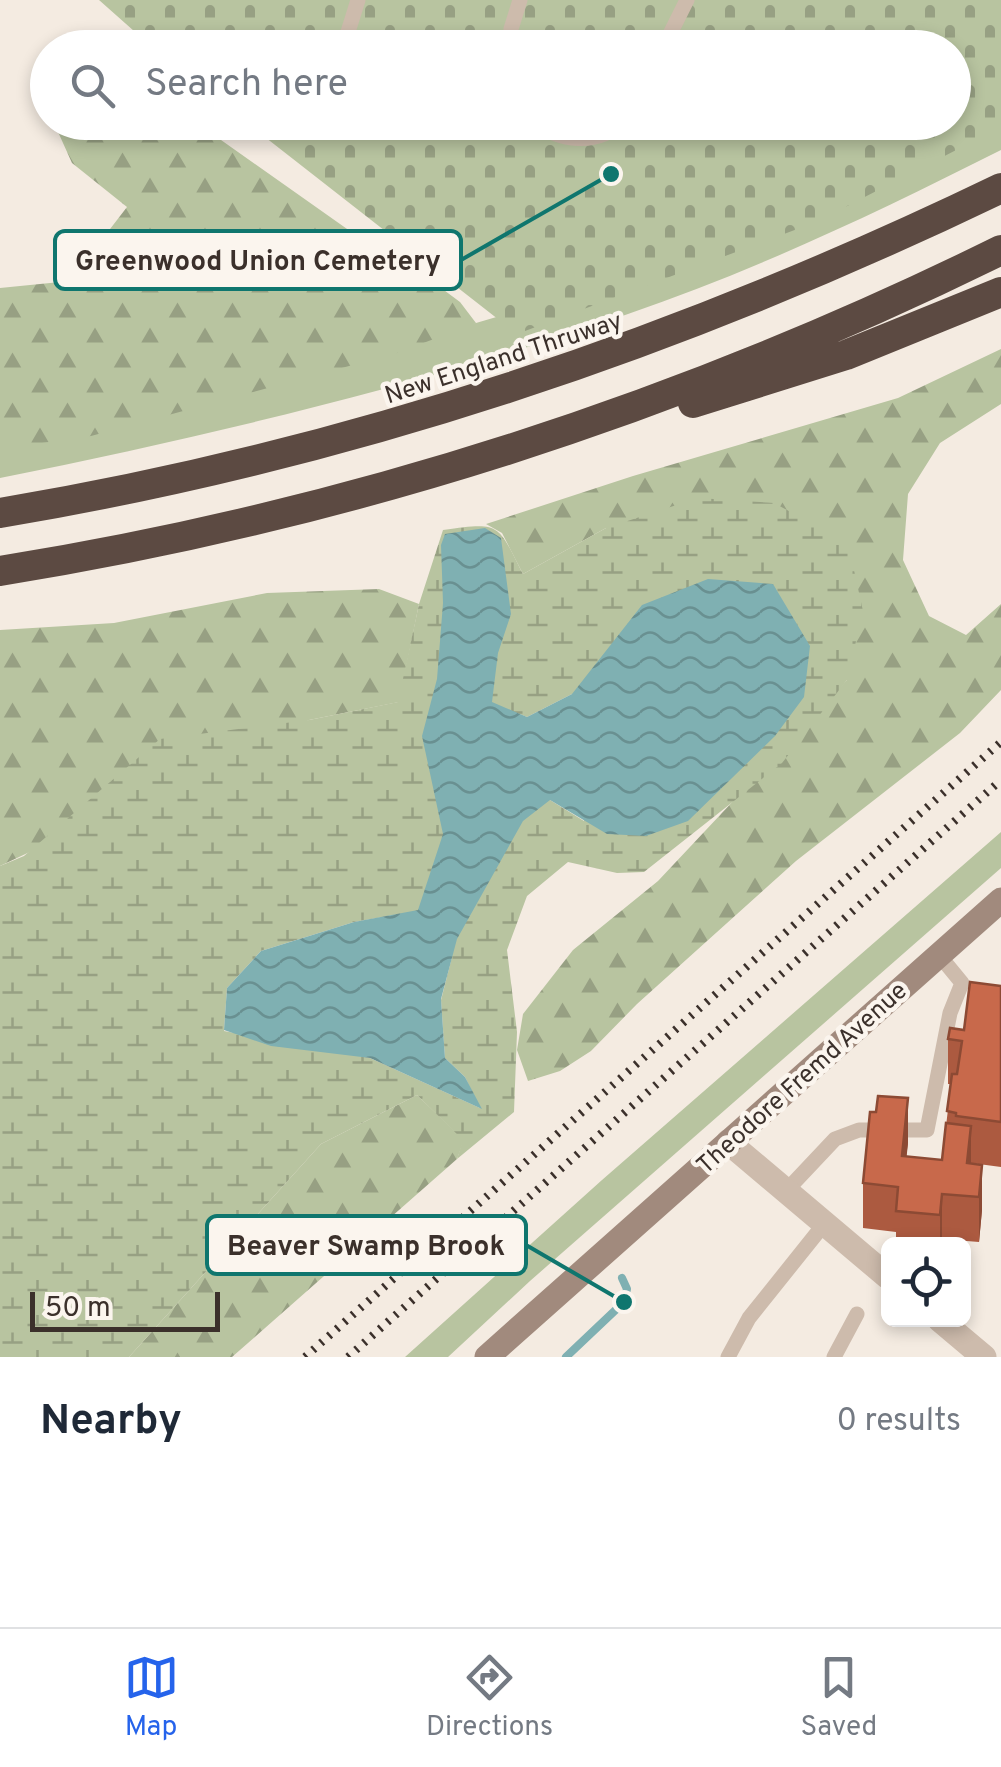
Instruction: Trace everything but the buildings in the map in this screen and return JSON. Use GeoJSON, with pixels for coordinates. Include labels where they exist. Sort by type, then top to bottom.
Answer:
{"type":"FeatureCollection","features":[{"type":"Feature","properties":{"kind":"highway","name":"New England Thruway"},"geometry":{"type":"LineString","coordinates":[[0,512],[225,468],[489,396],[750,302],[1001,188]]}},
{"type":"Feature","properties":{"kind":"highway"},"geometry":{"type":"LineString","coordinates":[[482,458],[657,399],[746,364],[898,300],[1001,250]]}},
{"type":"Feature","properties":{"kind":"highway"},"geometry":{"type":"LineString","coordinates":[[0,570],[213,530],[750,387],[846,355],[1001,292]]}},
{"type":"Feature","properties":{"kind":"street","name":"Theodore Fremd Avenue"},"geometry":{"type":"LineString","coordinates":[[487,1357],[1001,900]]}},
{"type":"Feature","properties":{"kind":"street"},"geometry":{"type":"LineString","coordinates":[[728,1142],[881,1270]]}},
{"type":"Feature","properties":{"kind":"street"},"geometry":{"type":"LineString","coordinates":[[948,1327],[984,1357]]}},
{"type":"Feature","properties":{"kind":"lane"},"geometry":{"type":"LineString","coordinates":[[349,30],[358,0]]}},
{"type":"Feature","properties":{"kind":"lane"},"geometry":{"type":"LineString","coordinates":[[512,30],[520,0]]}},
{"type":"Feature","properties":{"kind":"lane"},"geometry":{"type":"LineString","coordinates":[[672,30],[687,0]]}},
{"type":"Feature","properties":{"kind":"lane"},"geometry":{"type":"LineString","coordinates":[[786,1191],[835,1139],[859,1130],[927,1130],[950,1013],[962,983],[939,955]]}},
{"type":"Feature","properties":{"kind":"lane"},"geometry":{"type":"LineString","coordinates":[[728,1357],[750,1318],[825,1223]]}},
{"type":"Feature","properties":{"kind":"lane"},"geometry":{"type":"LineString","coordinates":[[834,1357],[858,1314]]}},
{"type":"Feature","properties":{"kind":"green space"},"geometry":{"type":"Polygon","coordinates":[[[99,0],[1001,0],[1001,127],[816,222],[517,334],[269,140],[971,140],[971,30],[133,30],[99,0]]]}},
{"type":"Feature","properties":{"kind":"green space"},"geometry":{"type":"Polygon","coordinates":[[[1001,120],[1001,150],[818,238],[676,297],[551,340],[396,386],[238,426],[0,478],[0,424],[390,328],[476,323],[645,273],[954,140],[971,140],[971,133],[1001,120]]]}},
{"type":"Feature","properties":{"kind":"green space"},"geometry":{"type":"Polygon","coordinates":[[[62,140],[221,140],[357,236],[425,276],[460,302],[476,323],[397,353],[91,436],[0,449],[0,288],[70,281],[127,207],[72,163],[62,140]]]}},
{"type":"Feature","properties":{"kind":"green space"},"geometry":{"type":"Polygon","coordinates":[[[1001,349],[1001,404],[940,443],[908,494],[903,560],[929,616],[966,635],[1001,604],[1001,690],[960,733],[796,861],[637,1004],[591,1051],[560,1071],[528,1081],[517,1050],[523,1014],[573,950],[658,881],[847,680],[606,528],[523,574],[502,533],[486,524],[898,398],[1001,349]]]}},
{"type":"Feature","properties":{"kind":"green space"},"geometry":{"type":"Polygon","coordinates":[[[698,498],[774,503],[848,543],[863,611],[847,680],[782,763],[644,872],[617,873],[568,862],[527,896],[507,950],[517,1032],[514,1112],[457,1159],[463,1140],[417,1095],[321,1144],[129,1357],[0,1357],[0,866],[24,856],[160,739],[309,720],[398,702],[419,604],[443,530],[476,526],[495,530],[508,544],[523,574],[606,528],[698,498]],[[572,694],[527,717],[517,713],[550,800],[584,821],[572,694]],[[406,913],[354,922],[261,951],[227,988],[224,1031],[370,1058],[480,1108],[465,1077],[445,1058],[441,1000],[452,957],[406,913]]]}},
{"type":"Feature","properties":{"kind":"green space"},"geometry":{"type":"Polygon","coordinates":[[[379,589],[419,604],[399,702],[309,720],[0,866],[0,630],[114,623],[267,593],[379,589]]]}},
{"type":"Feature","properties":{"kind":"green space"},"geometry":{"type":"Polygon","coordinates":[[[1001,832],[1001,868],[448,1357],[405,1357],[602,1180],[1001,832]]]}},
{"type":"Feature","properties":{"kind":"green space"},"geometry":{"type":"Polygon","coordinates":[[[417,1095],[464,1140],[457,1159],[232,1357],[129,1357],[321,1144],[417,1095]]]}},
{"type":"Feature","properties":{"kind":"water"},"geometry":{"type":"Polygon","coordinates":[[[485,528],[501,538],[511,614],[498,653],[492,702],[527,717],[572,694],[642,605],[708,579],[773,584],[810,646],[804,697],[775,736],[688,821],[646,836],[607,834],[550,800],[523,821],[457,939],[441,999],[445,1058],[465,1077],[482,1109],[370,1058],[271,1046],[224,1030],[227,988],[261,951],[354,922],[418,910],[443,834],[422,736],[437,679],[443,603],[441,545],[445,534],[485,528]]]}},
{"type":"Feature","properties":{"kind":"waterway"},"geometry":{"type":"LineString","coordinates":[[566,1357],[624,1302],[627,1289],[622,1278]]}},
{"type":"Feature","properties":{"kind":"railway"},"geometry":{"type":"LineString","coordinates":[[305,1357],[1001,742]]}},
{"type":"Feature","properties":{"kind":"railway"},"geometry":{"type":"LineString","coordinates":[[348,1357],[1001,780]]}},
{"type":"Feature","properties":{"kind":"place","name":"Greenwood Union Cemetery"},"geometry":{"type":"Point","coordinates":[611,174]}},
{"type":"Feature","properties":{"kind":"place","name":"Beaver Swamp Brook"},"geometry":{"type":"Point","coordinates":[624,1302]}}]}
